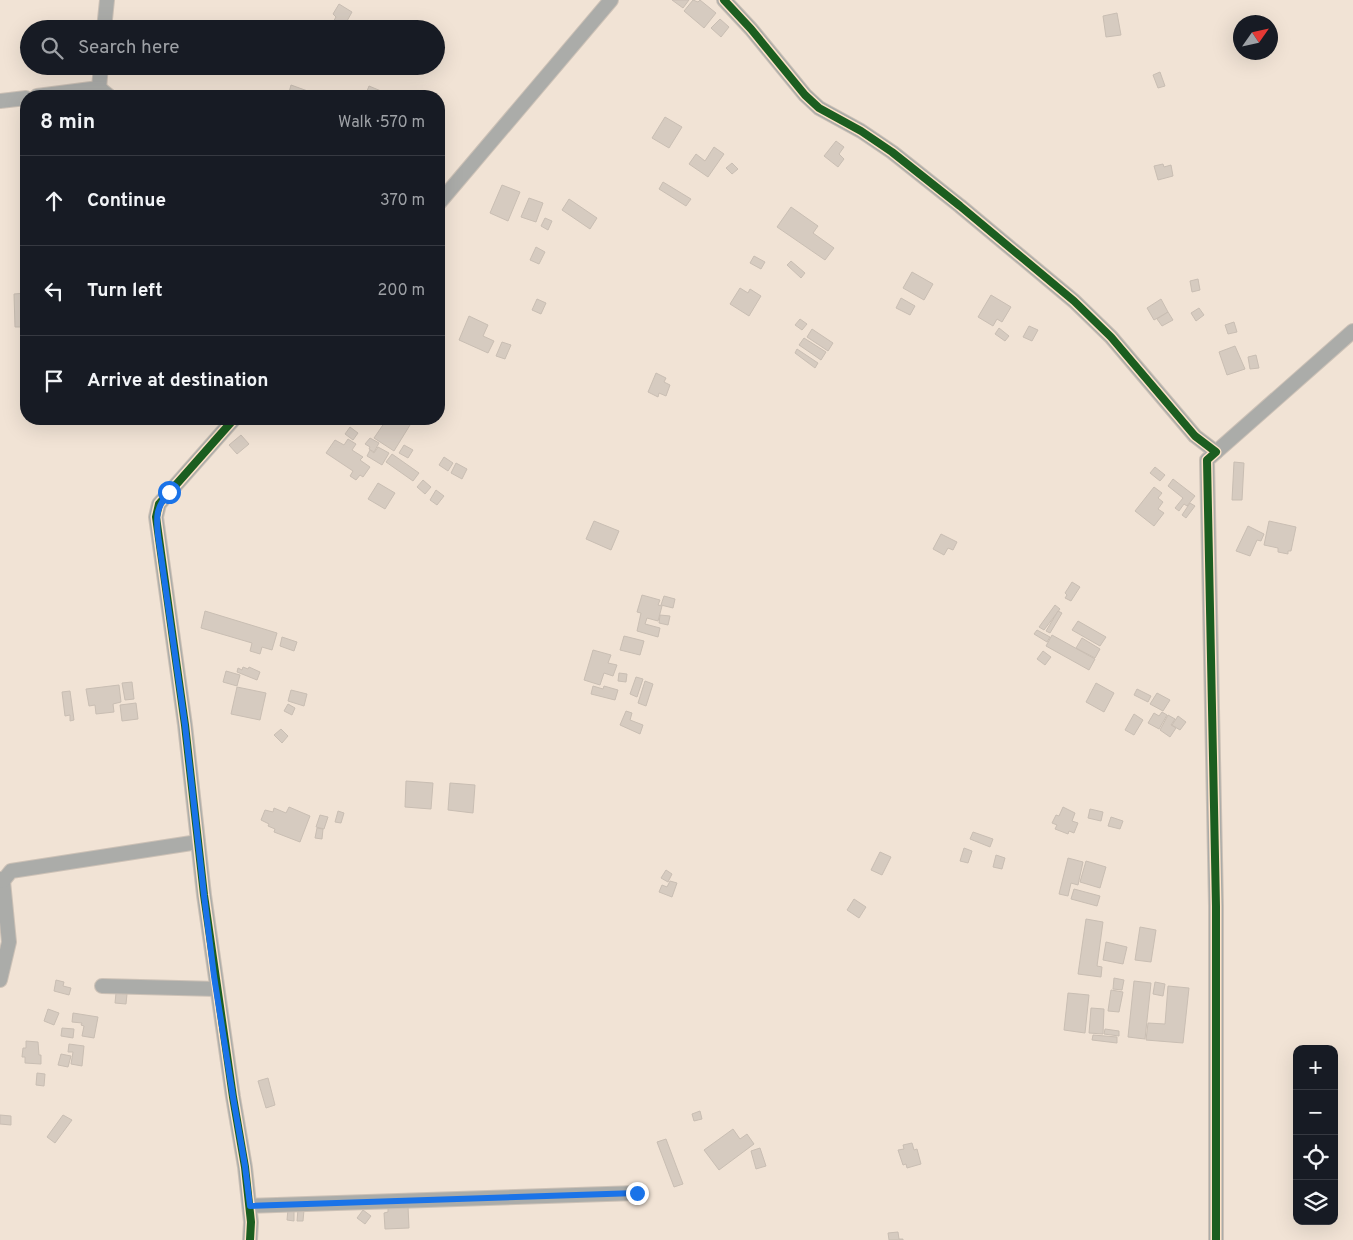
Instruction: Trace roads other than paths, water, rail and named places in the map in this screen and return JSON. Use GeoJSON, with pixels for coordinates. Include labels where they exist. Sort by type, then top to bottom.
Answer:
{"type":"FeatureCollection","features":[{"type":"Feature","properties":{"kind":"street"},"geometry":{"type":"LineString","coordinates":[[105,20],[107,0]]}},
{"type":"Feature","properties":{"kind":"street"},"geometry":{"type":"LineString","coordinates":[[445,196],[611,0]]}},
{"type":"Feature","properties":{"kind":"street"},"geometry":{"type":"LineString","coordinates":[[724,0],[751,29],[805,95],[819,108],[862,131],[892,152],[1074,301],[1111,337],[1195,436],[1216,452]]}},
{"type":"Feature","properties":{"kind":"street"},"geometry":{"type":"LineString","coordinates":[[102,75],[104,90]]}},
{"type":"Feature","properties":{"kind":"street"},"geometry":{"type":"LineString","coordinates":[[0,101],[20,99]]}},
{"type":"Feature","properties":{"kind":"street"},"geometry":{"type":"LineString","coordinates":[[1216,1240],[1216,906],[1207,460],[1353,332]]}},
{"type":"Feature","properties":{"kind":"street"},"geometry":{"type":"LineString","coordinates":[[229,425],[159,504],[156,517],[185,725],[216,989],[245,1166],[250,1206],[250,1240]]}},
{"type":"Feature","properties":{"kind":"street"},"geometry":{"type":"LineString","coordinates":[[0,980],[9,942],[2,880],[11,871],[198,842]]}},
{"type":"Feature","properties":{"kind":"street"},"geometry":{"type":"LineString","coordinates":[[102,986],[216,989]]}},
{"type":"Feature","properties":{"kind":"street"},"geometry":{"type":"LineString","coordinates":[[250,1206],[637,1193]]}}]}
